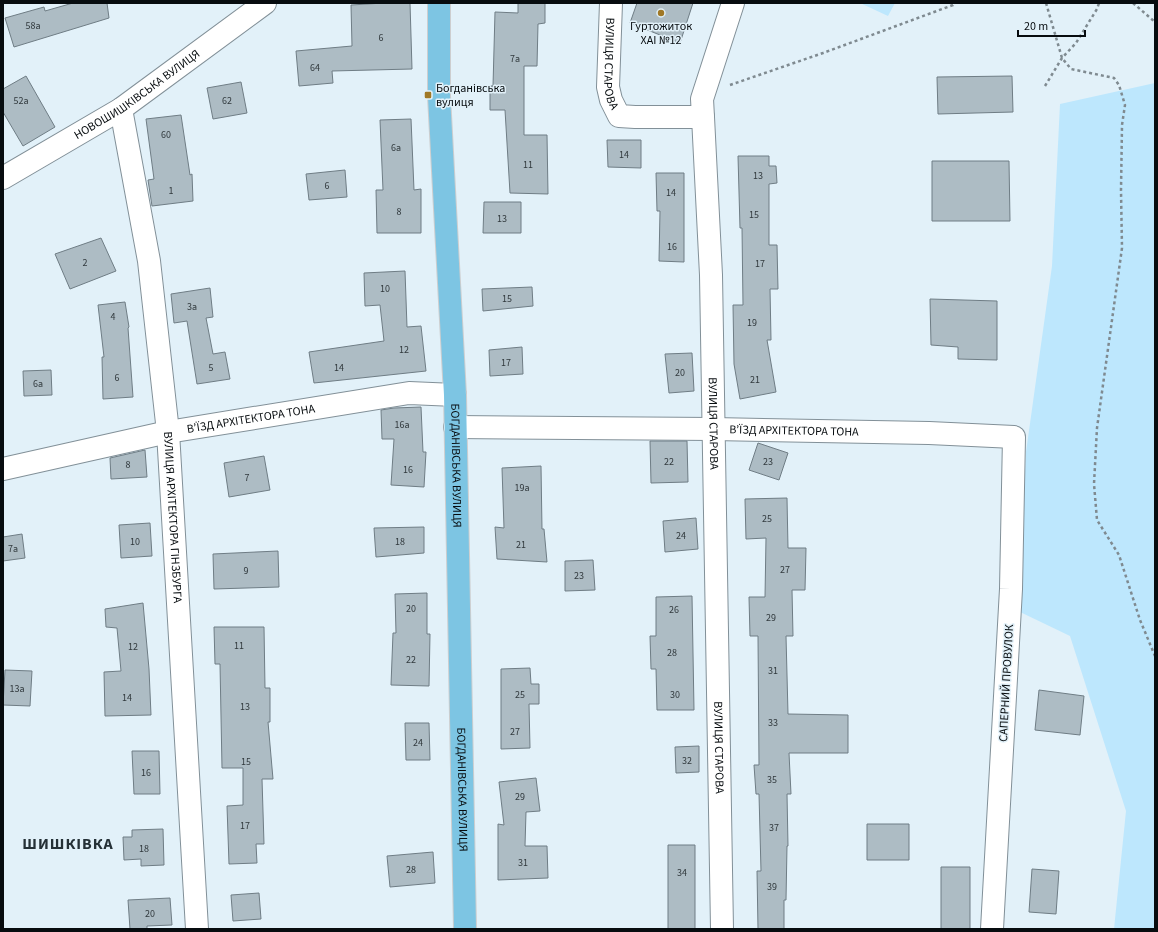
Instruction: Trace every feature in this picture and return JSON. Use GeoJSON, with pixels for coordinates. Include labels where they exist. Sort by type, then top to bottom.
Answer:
{"type":"FeatureCollection","features":[{"type":"Feature","properties":{"kind":"main road","name":"БОГДАНІВСЬКА ВУЛИЦЯ"},"geometry":{"type":"LineString","coordinates":[[439,3],[439,96],[455,395],[465,929]]}},
{"type":"Feature","properties":{"kind":"street","name":"НОВОШИШКІВСЬКА ВУЛИЦЯ"},"geometry":{"type":"LineString","coordinates":[[3,178],[121,109],[265,3]]}},
{"type":"Feature","properties":{"kind":"street","name":"ВУЛИЦЯ СТАРОВА"},"geometry":{"type":"LineString","coordinates":[[611,3],[608,86],[611,100],[619,116],[703,117],[711,275],[722,929]]}},
{"type":"Feature","properties":{"kind":"street"},"geometry":{"type":"LineString","coordinates":[[703,117],[702,99],[733,3]]}},
{"type":"Feature","properties":{"kind":"street","name":"ВУЛИЦЯ АРХІТЕКТОРА ГІНЗБУРГА"},"geometry":{"type":"LineString","coordinates":[[121,109],[149,261],[168,432],[197,929]]}},
{"type":"Feature","properties":{"kind":"street","name":"В’ЇЗД АРХІТЕКТОРА ТОНА"},"geometry":{"type":"LineString","coordinates":[[3,469],[168,432],[409,393],[455,395]]}},
{"type":"Feature","properties":{"kind":"street","name":"В’ЇЗД АРХІТЕКТОРА ТОНА"},"geometry":{"type":"LineString","coordinates":[[455,427],[713,429],[929,433],[1014,437]]}},
{"type":"Feature","properties":{"kind":"street","name":"САПЕРНИЙ ПРОВУЛОК"},"geometry":{"type":"LineString","coordinates":[[992,929],[1012,589],[1014,437]]}},
{"type":"Feature","properties":{"kind":"path"},"geometry":{"type":"LineString","coordinates":[[729,85],[896,26],[955,3]]}},
{"type":"Feature","properties":{"kind":"path"},"geometry":{"type":"LineString","coordinates":[[1046,3],[1062,58],[1071,69],[1114,78],[1119,85],[1125,104],[1122,125],[1122,248],[1097,428],[1094,484],[1097,520],[1119,555],[1140,620],[1155,656]]}},
{"type":"Feature","properties":{"kind":"path"},"geometry":{"type":"LineString","coordinates":[[1045,86],[1062,58],[1076,43],[1098,9],[1098,3]]}},
{"type":"Feature","properties":{"kind":"path"},"geometry":{"type":"LineString","coordinates":[[1133,3],[1155,22]]}},
{"type":"Feature","properties":{"kind":"shaded area"},"geometry":{"type":"Polygon","coordinates":[[[860,3],[895,3],[888,16],[860,3]]]}},
{"type":"Feature","properties":{"kind":"shaded area"},"geometry":{"type":"Polygon","coordinates":[[[1155,83],[1155,929],[1114,929],[1126,811],[1070,636],[1018,611],[1026,452],[1052,266],[1060,104],[1155,83]]]}},
{"type":"Feature","properties":{"kind":"building"},"geometry":{"type":"Polygon","coordinates":[[[73,3],[107,3],[109,18],[14,47],[5,18],[44,7],[45,11],[73,3]]]}},
{"type":"Feature","properties":{"kind":"building"},"geometry":{"type":"Polygon","coordinates":[[[410,3],[412,69],[332,71],[333,83],[299,86],[296,51],[352,46],[351,5],[410,3]]]}},
{"type":"Feature","properties":{"kind":"building"},"geometry":{"type":"Polygon","coordinates":[[[518,3],[545,3],[545,23],[538,24],[537,66],[524,66],[524,135],[547,135],[548,194],[510,193],[505,110],[490,110],[490,86],[493,86],[495,12],[518,13],[518,3]]]}},
{"type":"Feature","properties":{"kind":"building","name":"Гуртожиток ХАІ №12"},"geometry":{"type":"Polygon","coordinates":[[[637,3],[693,3],[680,43],[630,23],[637,3]]]}},
{"type":"Feature","properties":{"kind":"building"},"geometry":{"type":"Polygon","coordinates":[[[26,76],[55,127],[23,146],[3,112],[3,89],[26,76]]]}},
{"type":"Feature","properties":{"kind":"building"},"geometry":{"type":"Polygon","coordinates":[[[1012,76],[1013,112],[938,114],[937,77],[1012,76]]]}},
{"type":"Feature","properties":{"kind":"building"},"geometry":{"type":"Polygon","coordinates":[[[241,82],[247,113],[213,119],[207,88],[241,82]]]}},
{"type":"Feature","properties":{"kind":"building"},"geometry":{"type":"Polygon","coordinates":[[[181,115],[190,175],[192,174],[193,201],[152,206],[148,180],[154,179],[146,119],[181,115]]]}},
{"type":"Feature","properties":{"kind":"building"},"geometry":{"type":"Polygon","coordinates":[[[411,119],[414,190],[421,189],[421,233],[377,233],[376,190],[383,190],[380,120],[411,119]]]}},
{"type":"Feature","properties":{"kind":"building"},"geometry":{"type":"Polygon","coordinates":[[[607,140],[641,140],[641,168],[608,167],[607,140]]]}},
{"type":"Feature","properties":{"kind":"building"},"geometry":{"type":"Polygon","coordinates":[[[738,156],[769,156],[769,166],[776,166],[777,183],[769,184],[769,245],[777,245],[778,289],[770,289],[771,340],[767,340],[776,392],[740,399],[734,364],[733,305],[743,305],[742,228],[740,228],[738,156]]]}},
{"type":"Feature","properties":{"kind":"building"},"geometry":{"type":"Polygon","coordinates":[[[932,161],[1009,161],[1010,221],[932,221],[932,161]]]}},
{"type":"Feature","properties":{"kind":"building"},"geometry":{"type":"Polygon","coordinates":[[[345,170],[347,197],[309,200],[306,174],[345,170]]]}},
{"type":"Feature","properties":{"kind":"building"},"geometry":{"type":"Polygon","coordinates":[[[656,173],[684,173],[684,262],[659,261],[660,211],[657,211],[656,173]]]}},
{"type":"Feature","properties":{"kind":"building"},"geometry":{"type":"Polygon","coordinates":[[[484,202],[521,202],[521,233],[483,233],[484,202]]]}},
{"type":"Feature","properties":{"kind":"building"},"geometry":{"type":"Polygon","coordinates":[[[101,238],[116,271],[70,289],[55,254],[101,238]]]}},
{"type":"Feature","properties":{"kind":"building"},"geometry":{"type":"Polygon","coordinates":[[[405,271],[407,327],[421,326],[426,371],[314,383],[309,352],[384,341],[380,305],[365,306],[364,273],[405,271]]]}},
{"type":"Feature","properties":{"kind":"building"},"geometry":{"type":"Polygon","coordinates":[[[532,287],[533,306],[483,311],[482,289],[532,287]]]}},
{"type":"Feature","properties":{"kind":"building"},"geometry":{"type":"Polygon","coordinates":[[[210,288],[213,317],[206,318],[213,354],[225,352],[230,379],[197,384],[187,321],[174,323],[171,294],[210,288]]]}},
{"type":"Feature","properties":{"kind":"building"},"geometry":{"type":"Polygon","coordinates":[[[930,299],[997,301],[997,360],[958,359],[958,347],[931,345],[930,299]]]}},
{"type":"Feature","properties":{"kind":"building"},"geometry":{"type":"Polygon","coordinates":[[[125,302],[129,327],[133,397],[103,399],[102,357],[104,357],[98,305],[125,302]]]}},
{"type":"Feature","properties":{"kind":"building"},"geometry":{"type":"Polygon","coordinates":[[[522,347],[523,374],[490,376],[489,350],[522,347]]]}},
{"type":"Feature","properties":{"kind":"building"},"geometry":{"type":"Polygon","coordinates":[[[692,353],[694,391],[669,393],[665,354],[692,353]]]}},
{"type":"Feature","properties":{"kind":"building"},"geometry":{"type":"Polygon","coordinates":[[[51,370],[52,395],[24,396],[23,371],[51,370]]]}},
{"type":"Feature","properties":{"kind":"building"},"geometry":{"type":"Polygon","coordinates":[[[421,407],[423,452],[426,452],[424,487],[391,485],[394,439],[382,439],[381,410],[421,407]]]}},
{"type":"Feature","properties":{"kind":"building"},"geometry":{"type":"Polygon","coordinates":[[[650,441],[687,441],[688,482],[651,483],[650,441]]]}},
{"type":"Feature","properties":{"kind":"building"},"geometry":{"type":"Polygon","coordinates":[[[758,443],[788,453],[779,480],[749,470],[758,443]]]}},
{"type":"Feature","properties":{"kind":"building"},"geometry":{"type":"Polygon","coordinates":[[[145,450],[147,477],[111,479],[110,458],[145,450]]]}},
{"type":"Feature","properties":{"kind":"building"},"geometry":{"type":"Polygon","coordinates":[[[264,456],[270,490],[229,497],[224,463],[264,456]]]}},
{"type":"Feature","properties":{"kind":"building"},"geometry":{"type":"Polygon","coordinates":[[[541,466],[542,529],[544,529],[547,562],[497,559],[495,527],[504,528],[502,468],[541,466]]]}},
{"type":"Feature","properties":{"kind":"building"},"geometry":{"type":"Polygon","coordinates":[[[787,498],[788,548],[806,548],[805,590],[792,590],[793,636],[786,636],[788,714],[848,715],[848,753],[789,753],[791,794],[787,794],[788,846],[786,900],[784,900],[784,929],[758,929],[757,871],[761,871],[759,794],[756,794],[754,765],[759,765],[758,636],[750,636],[749,597],[765,597],[766,538],[746,539],[745,499],[787,498]]]}},
{"type":"Feature","properties":{"kind":"building"},"geometry":{"type":"Polygon","coordinates":[[[696,518],[698,549],[665,552],[663,521],[696,518]]]}},
{"type":"Feature","properties":{"kind":"building"},"geometry":{"type":"Polygon","coordinates":[[[150,523],[152,556],[121,558],[119,525],[150,523]]]}},
{"type":"Feature","properties":{"kind":"building"},"geometry":{"type":"Polygon","coordinates":[[[424,527],[424,553],[376,557],[374,528],[424,527]]]}},
{"type":"Feature","properties":{"kind":"building"},"geometry":{"type":"Polygon","coordinates":[[[22,534],[25,558],[3,561],[3,537],[22,534]]]}},
{"type":"Feature","properties":{"kind":"building"},"geometry":{"type":"Polygon","coordinates":[[[278,551],[279,587],[214,589],[213,554],[278,551]]]}},
{"type":"Feature","properties":{"kind":"building"},"geometry":{"type":"Polygon","coordinates":[[[593,560],[595,590],[565,591],[565,561],[593,560]]]}},
{"type":"Feature","properties":{"kind":"building"},"geometry":{"type":"Polygon","coordinates":[[[427,593],[427,634],[430,634],[429,686],[391,685],[393,633],[396,633],[395,594],[427,593]]]}},
{"type":"Feature","properties":{"kind":"building"},"geometry":{"type":"Polygon","coordinates":[[[692,596],[694,710],[657,710],[656,669],[651,669],[650,636],[656,636],[656,597],[692,596]]]}},
{"type":"Feature","properties":{"kind":"building"},"geometry":{"type":"Polygon","coordinates":[[[143,603],[149,669],[151,715],[105,716],[104,672],[121,671],[117,628],[106,627],[105,609],[143,603]]]}},
{"type":"Feature","properties":{"kind":"building"},"geometry":{"type":"Polygon","coordinates":[[[214,627],[264,627],[265,688],[270,688],[270,722],[268,722],[273,779],[262,779],[264,844],[256,844],[257,863],[229,864],[227,806],[243,805],[243,768],[222,768],[220,664],[215,664],[214,627]]]}},
{"type":"Feature","properties":{"kind":"building"},"geometry":{"type":"Polygon","coordinates":[[[530,668],[531,684],[539,684],[539,704],[529,704],[530,748],[501,749],[501,669],[530,668]]]}},
{"type":"Feature","properties":{"kind":"building"},"geometry":{"type":"Polygon","coordinates":[[[5,670],[32,671],[30,706],[3,705],[5,670]]]}},
{"type":"Feature","properties":{"kind":"building"},"geometry":{"type":"Polygon","coordinates":[[[1039,690],[1084,696],[1080,735],[1035,730],[1039,690]]]}},
{"type":"Feature","properties":{"kind":"building"},"geometry":{"type":"Polygon","coordinates":[[[405,723],[429,723],[430,760],[406,760],[405,723]]]}},
{"type":"Feature","properties":{"kind":"building"},"geometry":{"type":"Polygon","coordinates":[[[699,746],[699,772],[676,773],[675,747],[699,746]]]}},
{"type":"Feature","properties":{"kind":"building"},"geometry":{"type":"Polygon","coordinates":[[[132,751],[159,751],[160,794],[134,794],[132,751]]]}},
{"type":"Feature","properties":{"kind":"building"},"geometry":{"type":"Polygon","coordinates":[[[536,778],[540,811],[526,812],[525,846],[547,846],[548,878],[498,880],[498,824],[504,825],[499,782],[536,778]]]}},
{"type":"Feature","properties":{"kind":"building"},"geometry":{"type":"Polygon","coordinates":[[[867,824],[909,824],[909,860],[867,860],[867,824]]]}},
{"type":"Feature","properties":{"kind":"building"},"geometry":{"type":"Polygon","coordinates":[[[163,829],[164,865],[141,866],[141,859],[124,860],[123,837],[132,837],[132,830],[163,829]]]}},
{"type":"Feature","properties":{"kind":"building"},"geometry":{"type":"Polygon","coordinates":[[[668,845],[695,845],[695,929],[668,929],[668,845]]]}},
{"type":"Feature","properties":{"kind":"building"},"geometry":{"type":"Polygon","coordinates":[[[433,852],[435,883],[390,887],[387,856],[433,852]]]}},
{"type":"Feature","properties":{"kind":"building"},"geometry":{"type":"Polygon","coordinates":[[[941,867],[970,867],[970,929],[941,929],[941,867]]]}},
{"type":"Feature","properties":{"kind":"building"},"geometry":{"type":"Polygon","coordinates":[[[1032,869],[1059,871],[1056,914],[1029,912],[1032,869]]]}},
{"type":"Feature","properties":{"kind":"building"},"geometry":{"type":"Polygon","coordinates":[[[259,893],[261,919],[233,921],[231,895],[259,893]]]}},
{"type":"Feature","properties":{"kind":"building"},"geometry":{"type":"Polygon","coordinates":[[[170,898],[172,925],[147,926],[147,929],[130,929],[128,900],[170,898]]]}},
{"type":"Feature","properties":{"kind":"place","name":"Гуртожиток ХАІ №12"},"geometry":{"type":"Point","coordinates":[661,13]}},
{"type":"Feature","properties":{"kind":"place","name":"Богданівська вулиця"},"geometry":{"type":"Point","coordinates":[428,95]}},
{"type":"Feature","properties":{"kind":"district","name":"ШИШКІВКА"},"geometry":{"type":"Point","coordinates":[68,843]}}]}
